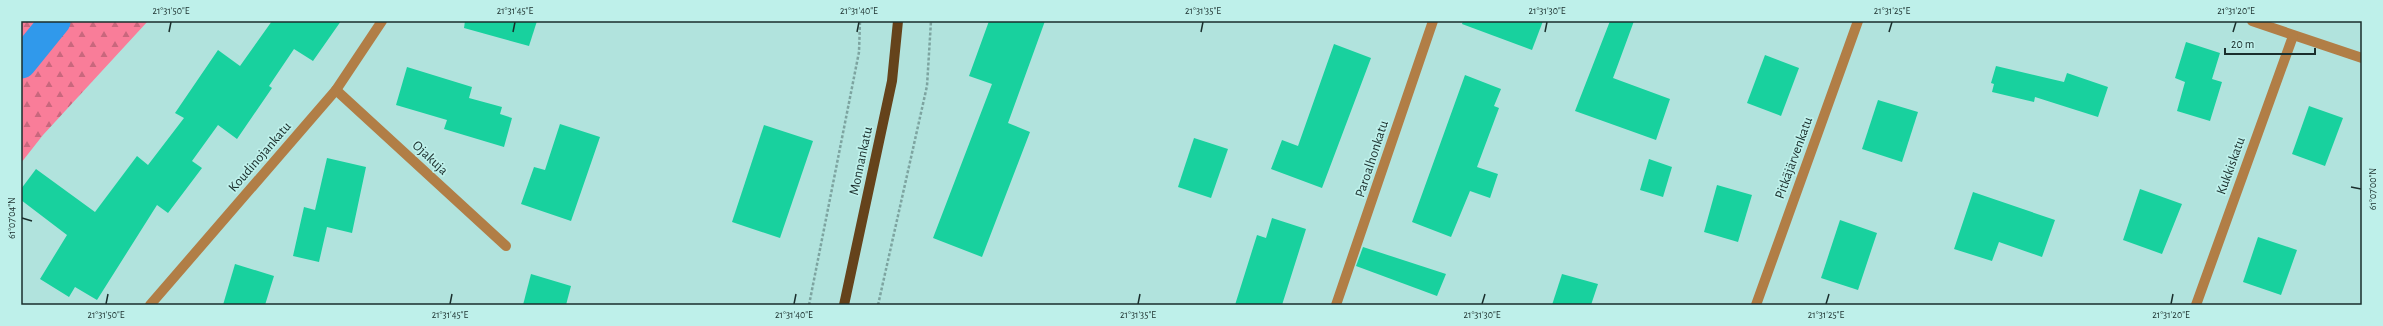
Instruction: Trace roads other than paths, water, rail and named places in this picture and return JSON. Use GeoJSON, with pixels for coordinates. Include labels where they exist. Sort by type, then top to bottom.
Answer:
{"type":"FeatureCollection","features":[{"type":"Feature","properties":{"kind":"main road","name":"Monnankatu"},"geometry":{"type":"LineString","coordinates":[[844,305],[892,81],[898,21]]}},
{"type":"Feature","properties":{"kind":"street","name":"Koudinojankatu"},"geometry":{"type":"LineString","coordinates":[[150,305],[336,90],[382,21]]}},
{"type":"Feature","properties":{"kind":"street","name":"Paroalhonkatu"},"geometry":{"type":"LineString","coordinates":[[1336,305],[1433,21]]}},
{"type":"Feature","properties":{"kind":"street","name":"Pitkäjärvenkatu"},"geometry":{"type":"LineString","coordinates":[[1756,305],[1858,21]]}},
{"type":"Feature","properties":{"kind":"street"},"geometry":{"type":"LineString","coordinates":[[2252,21],[2362,58]]}},
{"type":"Feature","properties":{"kind":"street","name":"Kukkiskatu"},"geometry":{"type":"LineString","coordinates":[[2196,305],[2293,36]]}},
{"type":"Feature","properties":{"kind":"street","name":"Ojakuja"},"geometry":{"type":"LineString","coordinates":[[336,90],[506,246]]}},
{"type":"Feature","properties":{"kind":"waterway"},"geometry":{"type":"LineString","coordinates":[[21,63],[55,21]]}}]}
